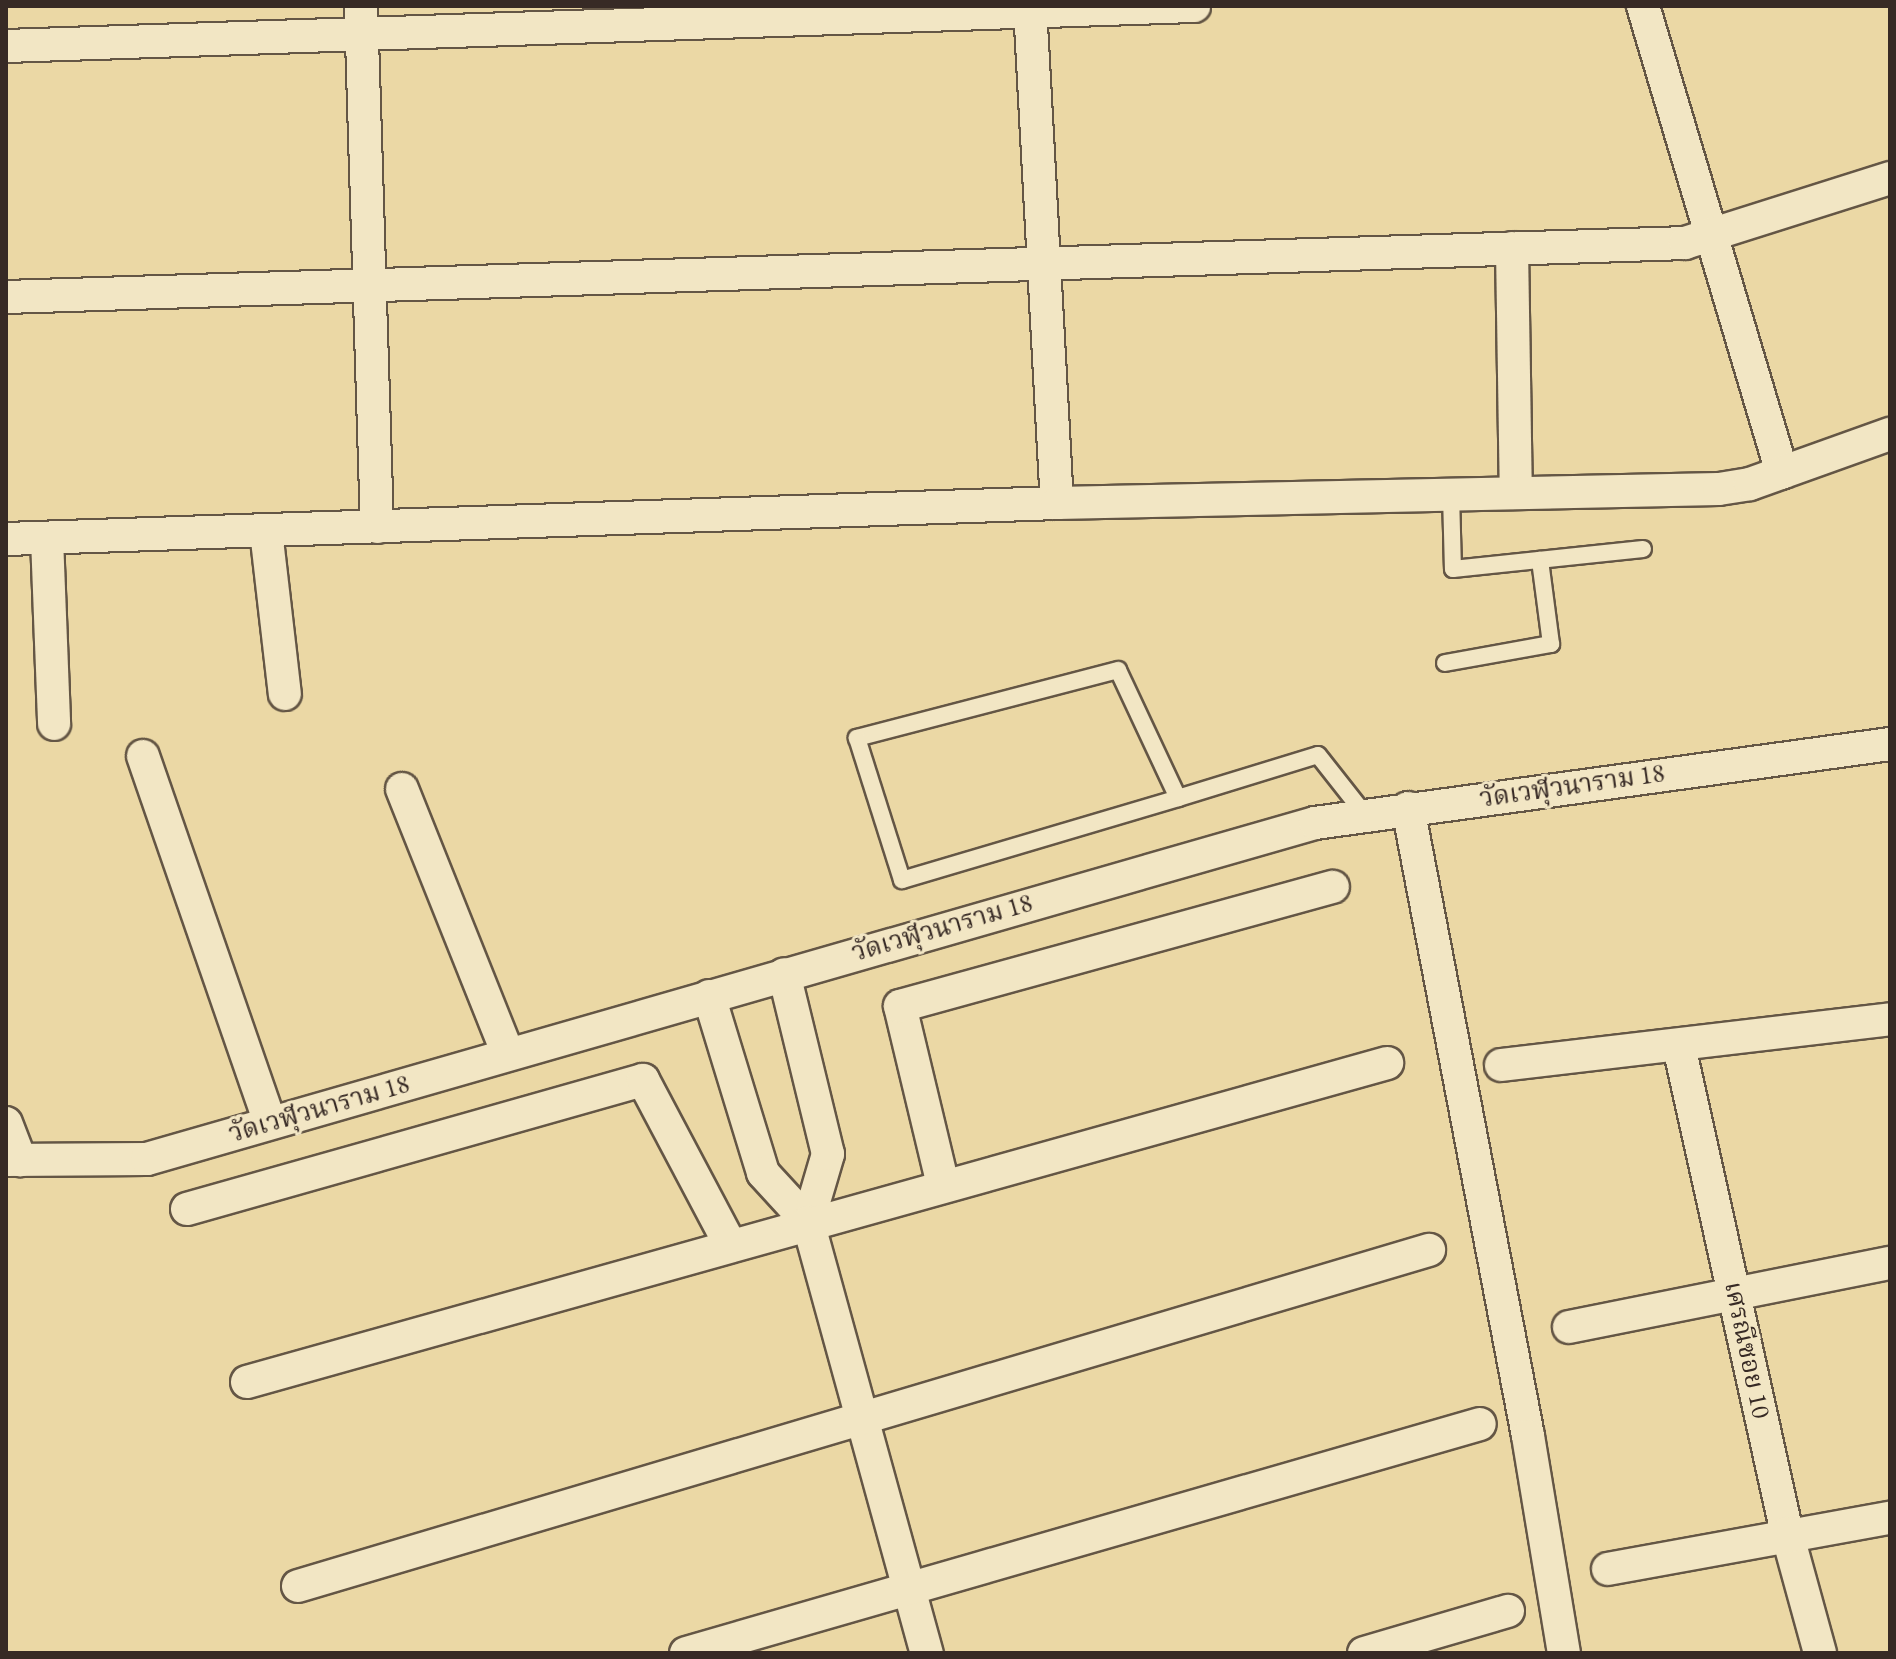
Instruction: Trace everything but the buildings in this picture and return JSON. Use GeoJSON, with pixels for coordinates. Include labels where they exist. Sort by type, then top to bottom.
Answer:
{"type":"FeatureCollection","features":[{"type":"Feature","properties":{"kind":"street"},"geometry":{"type":"LineString","coordinates":[[6,46],[361,20],[1194,6]]}},
{"type":"Feature","properties":{"kind":"street"},"geometry":{"type":"LineString","coordinates":[[1643,6],[1782,473]]}},
{"type":"Feature","properties":{"kind":"street"},"geometry":{"type":"LineString","coordinates":[[1030,10],[1057,503]]}},
{"type":"Feature","properties":{"kind":"street"},"geometry":{"type":"LineString","coordinates":[[361,20],[377,527]]}},
{"type":"Feature","properties":{"kind":"street"},"geometry":{"type":"LineString","coordinates":[[6,297],[1712,239],[1890,178]]}},
{"type":"Feature","properties":{"kind":"street"},"geometry":{"type":"LineString","coordinates":[[1512,248],[1516,493]]}},
{"type":"Feature","properties":{"kind":"street"},"geometry":{"type":"LineString","coordinates":[[6,539],[1057,503],[1719,489],[1782,473],[1890,434]]}},
{"type":"Feature","properties":{"kind":"street"},"geometry":{"type":"LineString","coordinates":[[266,531],[285,694]]}},
{"type":"Feature","properties":{"kind":"street"},"geometry":{"type":"LineString","coordinates":[[47,538],[54,724]]}},
{"type":"Feature","properties":{"kind":"street","name":"วัดเวฬุวนาราม 18"},"geometry":{"type":"LineString","coordinates":[[13,1160],[147,1159],[1271,833],[1408,808],[1890,744]]}},
{"type":"Feature","properties":{"kind":"street"},"geometry":{"type":"LineString","coordinates":[[143,756],[270,1123]]}},
{"type":"Feature","properties":{"kind":"street"},"geometry":{"type":"LineString","coordinates":[[402,789],[508,1054]]}},
{"type":"Feature","properties":{"kind":"street"},"geometry":{"type":"LineString","coordinates":[[1408,808],[1528,1436],[1564,1653]]}},
{"type":"Feature","properties":{"kind":"street"},"geometry":{"type":"LineString","coordinates":[[943,1185],[900,1006],[1333,887]]}},
{"type":"Feature","properties":{"kind":"street"},"geometry":{"type":"LineString","coordinates":[[784,974],[828,1154],[808,1222]]}},
{"type":"Feature","properties":{"kind":"street"},"geometry":{"type":"LineString","coordinates":[[709,996],[763,1173],[808,1222],[927,1653]]}},
{"type":"Feature","properties":{"kind":"street"},"geometry":{"type":"LineString","coordinates":[[1501,1065],[1890,1019]]}},
{"type":"Feature","properties":{"kind":"street","name":"เศรณีซอย 10"},"geometry":{"type":"LineString","coordinates":[[1679,1046],[1787,1533],[1820,1653]]}},
{"type":"Feature","properties":{"kind":"street"},"geometry":{"type":"LineString","coordinates":[[247,1382],[808,1222],[1387,1063]]}},
{"type":"Feature","properties":{"kind":"street"},"geometry":{"type":"LineString","coordinates":[[187,1209],[643,1080],[730,1244]]}},
{"type":"Feature","properties":{"kind":"street"},"geometry":{"type":"LineString","coordinates":[[6,1123],[13,1160]]}},
{"type":"Feature","properties":{"kind":"street"},"geometry":{"type":"LineString","coordinates":[[298,1586],[1429,1250]]}},
{"type":"Feature","properties":{"kind":"street"},"geometry":{"type":"LineString","coordinates":[[1569,1327],[1735,1297],[1890,1263]]}},
{"type":"Feature","properties":{"kind":"street"},"geometry":{"type":"LineString","coordinates":[[686,1653],[1480,1424]]}},
{"type":"Feature","properties":{"kind":"street"},"geometry":{"type":"LineString","coordinates":[[1608,1569],[1787,1533],[1890,1518]]}},
{"type":"Feature","properties":{"kind":"street"},"geometry":{"type":"LineString","coordinates":[[1364,1653],[1508,1611]]}},
{"type":"Feature","properties":{"kind":"lane"},"geometry":{"type":"LineString","coordinates":[[1451,494],[1453,569],[1643,549]]}},
{"type":"Feature","properties":{"kind":"lane"},"geometry":{"type":"LineString","coordinates":[[1445,663],[1551,644],[1540,560]]}},
{"type":"Feature","properties":{"kind":"lane"},"geometry":{"type":"LineString","coordinates":[[1178,798],[1118,670],[857,738],[902,880],[1178,798],[1318,755],[1366,816]]}}]}
